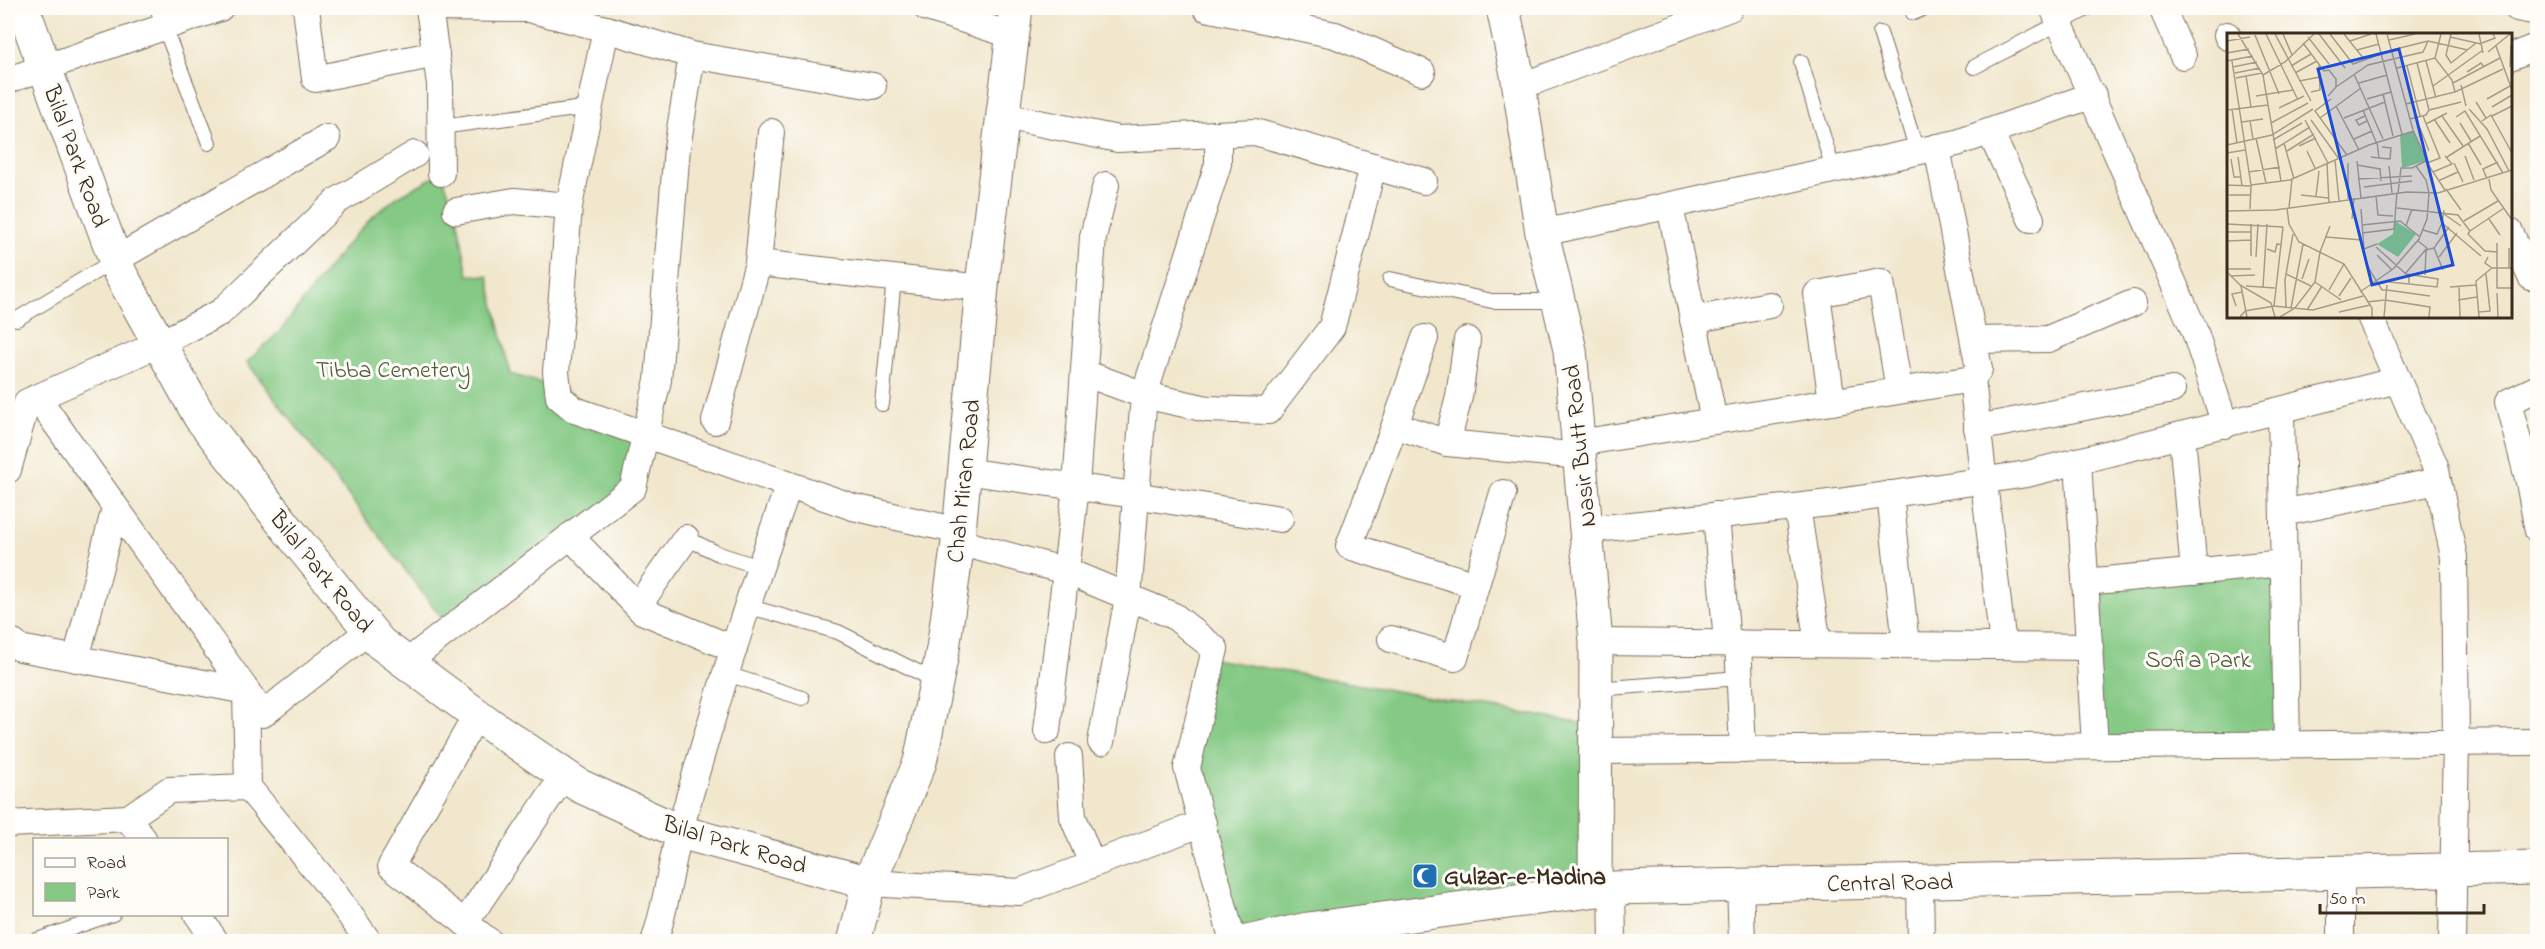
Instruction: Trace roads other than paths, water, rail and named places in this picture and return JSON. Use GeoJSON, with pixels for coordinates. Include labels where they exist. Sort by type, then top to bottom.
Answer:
{"type":"FeatureCollection","features":[{"type":"Feature","properties":{"kind":"street","name":"Bilal Park Road"},"geometry":{"type":"LineString","coordinates":[[22,8],[115,261],[200,417],[380,643],[580,786],[680,832],[869,883]]}},
{"type":"Feature","properties":{"kind":"street"},"geometry":{"type":"LineString","coordinates":[[8,80],[45,68],[161,17],[220,8]]}},
{"type":"Feature","properties":{"kind":"street"},"geometry":{"type":"LineString","coordinates":[[306,8],[315,78],[436,54]]}},
{"type":"Feature","properties":{"kind":"street"},"geometry":{"type":"LineString","coordinates":[[429,8],[440,84],[441,173]]}},
{"type":"Feature","properties":{"kind":"street"},"geometry":{"type":"LineString","coordinates":[[435,8],[528,8],[606,28],[692,54],[873,86]]}},
{"type":"Feature","properties":{"kind":"street"},"geometry":{"type":"LineString","coordinates":[[927,8],[1015,22]]}},
{"type":"Feature","properties":{"kind":"street"},"geometry":{"type":"LineString","coordinates":[[1206,8],[1335,34],[1422,72]]}},
{"type":"Feature","properties":{"kind":"street","name":"Nasir Butt Road"},"geometry":{"type":"LineString","coordinates":[[1503,8],[1520,87],[1542,232],[1570,350],[1596,642],[1596,751],[1603,889]]}},
{"type":"Feature","properties":{"kind":"street"},"geometry":{"type":"LineString","coordinates":[[1520,87],[1730,8]]}},
{"type":"Feature","properties":{"kind":"street"},"geometry":{"type":"LineString","coordinates":[[2162,8],[2183,56]]}},
{"type":"Feature","properties":{"kind":"street"},"geometry":{"type":"LineString","coordinates":[[2517,8],[2538,12]]}},
{"type":"Feature","properties":{"kind":"street"},"geometry":{"type":"LineString","coordinates":[[2057,15],[2195,332],[2225,425]]}},
{"type":"Feature","properties":{"kind":"street","name":"Chah Miran Road"},"geometry":{"type":"LineString","coordinates":[[854,942],[869,883],[920,762],[936,681],[958,536],[982,288],[1015,22]]}},
{"type":"Feature","properties":{"kind":"street"},"geometry":{"type":"LineString","coordinates":[[606,28],[570,206],[556,372],[560,397],[575,410],[789,485],[853,507],[958,536],[1066,571],[1174,616],[1215,649],[1187,768],[1233,942]]}},
{"type":"Feature","properties":{"kind":"street"},"geometry":{"type":"LineString","coordinates":[[2512,57],[2538,46]]}},
{"type":"Feature","properties":{"kind":"street"},"geometry":{"type":"LineString","coordinates":[[407,662],[633,488],[658,380],[676,148],[692,54]]}},
{"type":"Feature","properties":{"kind":"street"},"geometry":{"type":"LineString","coordinates":[[1542,232],[1957,143],[2092,95]]}},
{"type":"Feature","properties":{"kind":"street"},"geometry":{"type":"LineString","coordinates":[[1004,116],[1118,139],[1255,132],[1424,181]]}},
{"type":"Feature","properties":{"kind":"street"},"geometry":{"type":"LineString","coordinates":[[715,421],[758,263],[771,132]]}},
{"type":"Feature","properties":{"kind":"street"},"geometry":{"type":"LineString","coordinates":[[1990,132],[2031,219]]}},
{"type":"Feature","properties":{"kind":"street"},"geometry":{"type":"LineString","coordinates":[[1101,742],[1128,598],[1144,395],[1218,164],[1218,134]]}},
{"type":"Feature","properties":{"kind":"street"},"geometry":{"type":"LineString","coordinates":[[115,261],[327,138]]}},
{"type":"Feature","properties":{"kind":"street"},"geometry":{"type":"LineString","coordinates":[[1927,149],[1974,340],[1979,369],[1972,379],[2003,646]]}},
{"type":"Feature","properties":{"kind":"street"},"geometry":{"type":"LineString","coordinates":[[8,470],[11,442],[27,402],[159,344],[221,312],[337,201],[415,154]]}},
{"type":"Feature","properties":{"kind":"street"},"geometry":{"type":"LineString","coordinates":[[1084,373],[1144,395],[1207,409],[1269,411],[1332,327],[1373,166]]}},
{"type":"Feature","properties":{"kind":"street"},"geometry":{"type":"LineString","coordinates":[[1047,731],[1076,487],[1093,237],[1106,185]]}},
{"type":"Feature","properties":{"kind":"street"},"geometry":{"type":"LineString","coordinates":[[456,211],[514,201],[570,206]]}},
{"type":"Feature","properties":{"kind":"street"},"geometry":{"type":"LineString","coordinates":[[1670,206],[1714,421]]}},
{"type":"Feature","properties":{"kind":"street"},"geometry":{"type":"LineString","coordinates":[[2512,235],[2526,279]]}},
{"type":"Feature","properties":{"kind":"street"},"geometry":{"type":"LineString","coordinates":[[758,263],[982,288]]}},
{"type":"Feature","properties":{"kind":"street"},"geometry":{"type":"LineString","coordinates":[[1832,402],[1817,294],[1881,282],[1899,390]]}},
{"type":"Feature","properties":{"kind":"street"},"geometry":{"type":"LineString","coordinates":[[1974,340],[2048,339],[2133,303]]}},
{"type":"Feature","properties":{"kind":"street"},"geometry":{"type":"LineString","coordinates":[[1694,320],[1769,305]]}},
{"type":"Feature","properties":{"kind":"street"},"geometry":{"type":"LineString","coordinates":[[2371,318],[2435,466],[2454,557],[2456,743],[2452,942]]}},
{"type":"Feature","properties":{"kind":"street"},"geometry":{"type":"LineString","coordinates":[[1425,338],[1349,546],[1476,585]]}},
{"type":"Feature","properties":{"kind":"street"},"geometry":{"type":"LineString","coordinates":[[1447,443],[1459,396],[1467,340]]}},
{"type":"Feature","properties":{"kind":"street"},"geometry":{"type":"LineString","coordinates":[[1395,425],[1447,443],[1580,450],[1714,421],[1972,379]]}},
{"type":"Feature","properties":{"kind":"street"},"geometry":{"type":"LineString","coordinates":[[1587,530],[1797,507],[2027,474],[2398,380]]}},
{"type":"Feature","properties":{"kind":"street"},"geometry":{"type":"LineString","coordinates":[[2538,388],[2508,402],[2529,482],[2538,531]]}},
{"type":"Feature","properties":{"kind":"street"},"geometry":{"type":"LineString","coordinates":[[1977,428],[2172,390]]}},
{"type":"Feature","properties":{"kind":"street"},"geometry":{"type":"LineString","coordinates":[[37,398],[263,714],[370,630]]}},
{"type":"Feature","properties":{"kind":"street"},"geometry":{"type":"LineString","coordinates":[[2281,411],[2287,745]]}},
{"type":"Feature","properties":{"kind":"street"},"geometry":{"type":"LineString","coordinates":[[2182,436],[2194,572]]}},
{"type":"Feature","properties":{"kind":"street"},"geometry":{"type":"LineString","coordinates":[[2078,461],[2095,747]]}},
{"type":"Feature","properties":{"kind":"street"},"geometry":{"type":"LineString","coordinates":[[964,471],[1135,495],[1280,519]]}},
{"type":"Feature","properties":{"kind":"street"},"geometry":{"type":"LineString","coordinates":[[2283,513],[2438,481]]}},
{"type":"Feature","properties":{"kind":"street"},"geometry":{"type":"LineString","coordinates":[[654,942],[661,922],[680,832],[734,649],[759,567],[789,485]]}},
{"type":"Feature","properties":{"kind":"street"},"geometry":{"type":"LineString","coordinates":[[1391,639],[1455,658],[1503,493]]}},
{"type":"Feature","properties":{"kind":"street"},"geometry":{"type":"LineString","coordinates":[[1890,494],[1906,645]]}},
{"type":"Feature","properties":{"kind":"street"},"geometry":{"type":"LineString","coordinates":[[1797,507],[1818,644]]}},
{"type":"Feature","properties":{"kind":"street"},"geometry":{"type":"LineString","coordinates":[[76,659],[116,508]]}},
{"type":"Feature","properties":{"kind":"street"},"geometry":{"type":"LineString","coordinates":[[1716,515],[1732,643],[1740,678],[1743,750]]}},
{"type":"Feature","properties":{"kind":"street"},"geometry":{"type":"LineString","coordinates":[[570,536],[642,611],[734,649]]}},
{"type":"Feature","properties":{"kind":"street"},"geometry":{"type":"LineString","coordinates":[[638,606],[686,538]]}},
{"type":"Feature","properties":{"kind":"street"},"geometry":{"type":"LineString","coordinates":[[2085,582],[2284,563]]}},
{"type":"Feature","properties":{"kind":"street"},"geometry":{"type":"LineString","coordinates":[[8,639],[20,648],[246,691]]}},
{"type":"Feature","properties":{"kind":"street"},"geometry":{"type":"LineString","coordinates":[[1596,642],[2090,647]]}},
{"type":"Feature","properties":{"kind":"street"},"geometry":{"type":"LineString","coordinates":[[246,691],[248,787],[332,890],[369,942]]}},
{"type":"Feature","properties":{"kind":"street"},"geometry":{"type":"LineString","coordinates":[[477,714],[391,866],[490,942]]}},
{"type":"Feature","properties":{"kind":"street"},"geometry":{"type":"LineString","coordinates":[[1596,751],[2538,742]]}},
{"type":"Feature","properties":{"kind":"street"},"geometry":{"type":"LineString","coordinates":[[1069,758],[1073,817],[1092,864]]}},
{"type":"Feature","properties":{"kind":"street"},"geometry":{"type":"LineString","coordinates":[[465,923],[564,775]]}},
{"type":"Feature","properties":{"kind":"street"},"geometry":{"type":"LineString","coordinates":[[8,824],[128,818],[169,790],[248,787]]}},
{"type":"Feature","properties":{"kind":"street"},"geometry":{"type":"LineString","coordinates":[[128,818],[143,838]]}},
{"type":"Feature","properties":{"kind":"street"},"geometry":{"type":"LineString","coordinates":[[869,883],[1018,892],[1203,823]]}},
{"type":"Feature","properties":{"kind":"street","name":"Central Road"},"geometry":{"type":"LineString","coordinates":[[1247,942],[1317,935],[1603,889],[2538,868]]}},
{"type":"Feature","properties":{"kind":"street"},"geometry":{"type":"LineString","coordinates":[[2341,873],[2341,942]]}},
{"type":"Feature","properties":{"kind":"street"},"geometry":{"type":"LineString","coordinates":[[1920,882],[1921,942]]}},
{"type":"Feature","properties":{"kind":"street"},"geometry":{"type":"LineString","coordinates":[[1740,885],[1742,942]]}},
{"type":"Feature","properties":{"kind":"street"},"geometry":{"type":"LineString","coordinates":[[1603,889],[1613,942]]}},
{"type":"Feature","properties":{"kind":"street"},"geometry":{"type":"LineString","coordinates":[[198,916],[216,942]]}},
{"type":"Feature","properties":{"kind":"lane"},"geometry":{"type":"LineString","coordinates":[[1974,67],[2057,15],[2089,8]]}},
{"type":"Feature","properties":{"kind":"lane"},"geometry":{"type":"LineString","coordinates":[[161,17],[209,143]]}},
{"type":"Feature","properties":{"kind":"lane"},"geometry":{"type":"LineString","coordinates":[[1880,33],[1927,149]]}},
{"type":"Feature","properties":{"kind":"lane"},"geometry":{"type":"LineString","coordinates":[[1802,62],[1833,169]]}},
{"type":"Feature","properties":{"kind":"lane"},"geometry":{"type":"LineString","coordinates":[[441,127],[590,108]]}},
{"type":"Feature","properties":{"kind":"lane"},"geometry":{"type":"LineString","coordinates":[[17,320],[115,261]]}},
{"type":"Feature","properties":{"kind":"lane"},"geometry":{"type":"LineString","coordinates":[[882,404],[894,278]]}},
{"type":"Feature","properties":{"kind":"lane"},"geometry":{"type":"LineString","coordinates":[[1390,279],[1492,302],[1558,301]]}},
{"type":"Feature","properties":{"kind":"lane"},"geometry":{"type":"LineString","coordinates":[[686,538],[719,554],[759,567]]}},
{"type":"Feature","properties":{"kind":"lane"},"geometry":{"type":"LineString","coordinates":[[747,606],[838,632],[936,681]]}},
{"type":"Feature","properties":{"kind":"lane"},"geometry":{"type":"LineString","coordinates":[[727,674],[801,698]]}},
{"type":"Feature","properties":{"kind":"lane"},"geometry":{"type":"LineString","coordinates":[[1596,688],[1740,678]]}},
{"type":"Feature","properties":{"kind":"lane"},"geometry":{"type":"LineString","coordinates":[[31,942],[110,916]]}},
{"type":"Feature","properties":{"kind":"place","name":"Gulzar-e-Madina"},"geometry":{"type":"Point","coordinates":[1425,876]}},
{"type":"Feature","properties":{"kind":"park label","name":"Tibba Cemetery"},"geometry":{"type":"Point","coordinates":[393,369]}},
{"type":"Feature","properties":{"kind":"park label","name":"Sofia Park"},"geometry":{"type":"Point","coordinates":[2198,659]}}]}
